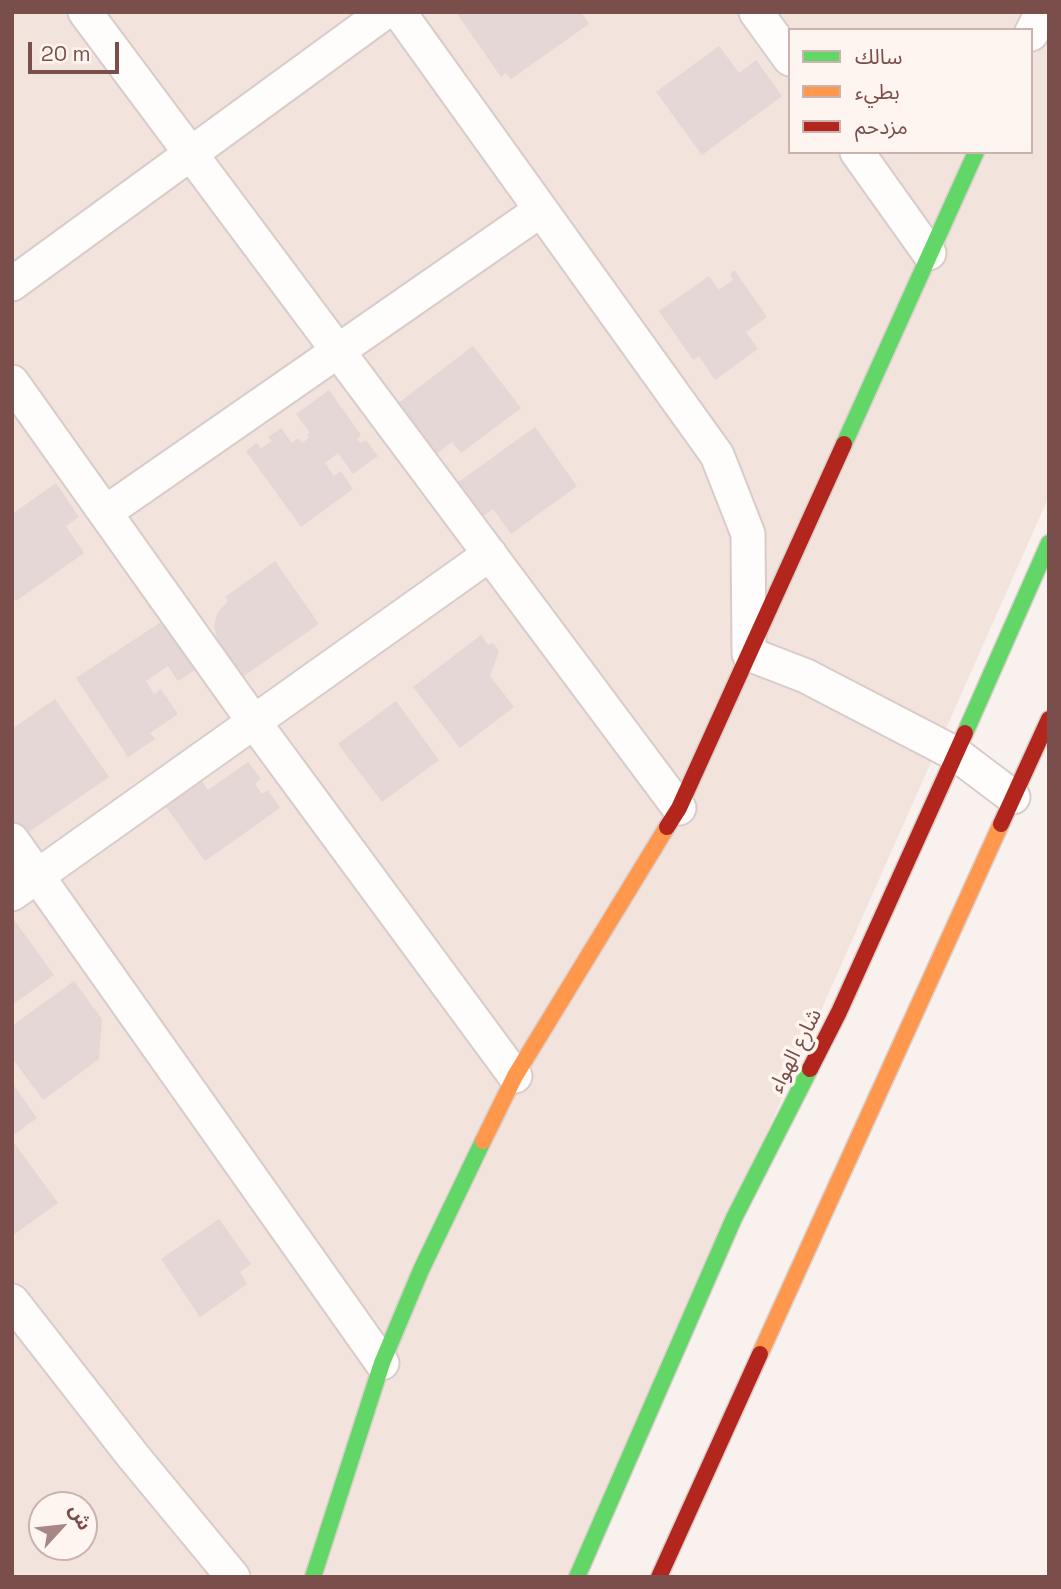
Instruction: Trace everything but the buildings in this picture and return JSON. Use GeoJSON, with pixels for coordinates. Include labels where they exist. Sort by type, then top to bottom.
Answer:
{"type":"FeatureCollection","features":[{"type":"Feature","properties":{"kind":"main road"},"geometry":{"type":"LineString","coordinates":[[313,1577],[382,1363],[421,1270],[515,1076],[679,808],[975,154]]}},
{"type":"Feature","properties":{"kind":"main road","name":"شارع الهواء"},"geometry":{"type":"LineString","coordinates":[[577,1577],[734,1218],[839,1013],[1049,543]]}},
{"type":"Feature","properties":{"kind":"main road"},"geometry":{"type":"LineString","coordinates":[[659,1577],[873,1101],[1049,719]]}},
{"type":"Feature","properties":{"kind":"street"},"geometry":{"type":"LineString","coordinates":[[85,12],[679,808]]}},
{"type":"Feature","properties":{"kind":"street"},"geometry":{"type":"LineString","coordinates":[[12,284],[385,12]]}},
{"type":"Feature","properties":{"kind":"street"},"geometry":{"type":"LineString","coordinates":[[399,12],[717,455],[748,534],[749,654],[806,676],[956,754],[1013,797]]}},
{"type":"Feature","properties":{"kind":"street"},"geometry":{"type":"LineString","coordinates":[[756,12],[788,56]]}},
{"type":"Feature","properties":{"kind":"street"},"geometry":{"type":"LineString","coordinates":[[1033,30],[1042,12]]}},
{"type":"Feature","properties":{"kind":"street"},"geometry":{"type":"LineString","coordinates":[[858,154],[929,253]]}},
{"type":"Feature","properties":{"kind":"street"},"geometry":{"type":"LineString","coordinates":[[106,512],[541,209]]}},
{"type":"Feature","properties":{"kind":"street"},"geometry":{"type":"LineString","coordinates":[[12,382],[254,722],[515,1076]]}},
{"type":"Feature","properties":{"kind":"street"},"geometry":{"type":"LineString","coordinates":[[25,884],[490,554]]}},
{"type":"Feature","properties":{"kind":"street"},"geometry":{"type":"LineString","coordinates":[[12,840],[25,884],[382,1363]]}},
{"type":"Feature","properties":{"kind":"street"},"geometry":{"type":"LineString","coordinates":[[12,1301],[133,1456],[233,1577]]}},
{"type":"Feature","properties":{"kind":"shaded area"},"geometry":{"type":"Polygon","coordinates":[[[12,12],[1049,12],[1049,496],[570,1577],[12,1577],[12,12]]]}},
{"type":"Feature","properties":{"kind":"traffic: fast"},"geometry":{"type":"LineString","coordinates":[[844,444],[975,154]]}},
{"type":"Feature","properties":{"kind":"traffic: fast"},"geometry":{"type":"LineString","coordinates":[[965,733],[1049,543]]}},
{"type":"Feature","properties":{"kind":"traffic: fast"},"geometry":{"type":"LineString","coordinates":[[577,1577],[734,1218],[810,1069]]}},
{"type":"Feature","properties":{"kind":"traffic: fast"},"geometry":{"type":"LineString","coordinates":[[313,1577],[382,1363],[421,1270],[483,1141]]}},
{"type":"Feature","properties":{"kind":"traffic: slow"},"geometry":{"type":"LineString","coordinates":[[760,1354],[1001,824]]}},
{"type":"Feature","properties":{"kind":"traffic: slow"},"geometry":{"type":"LineString","coordinates":[[483,1141],[515,1076],[667,827]]}},
{"type":"Feature","properties":{"kind":"traffic: jam"},"geometry":{"type":"LineString","coordinates":[[667,827],[679,808],[844,444]]}},
{"type":"Feature","properties":{"kind":"traffic: jam"},"geometry":{"type":"LineString","coordinates":[[1001,824],[1049,719]]}},
{"type":"Feature","properties":{"kind":"traffic: jam"},"geometry":{"type":"LineString","coordinates":[[810,1069],[839,1012],[965,733]]}},
{"type":"Feature","properties":{"kind":"traffic: jam"},"geometry":{"type":"LineString","coordinates":[[659,1577],[760,1354]]}}]}
